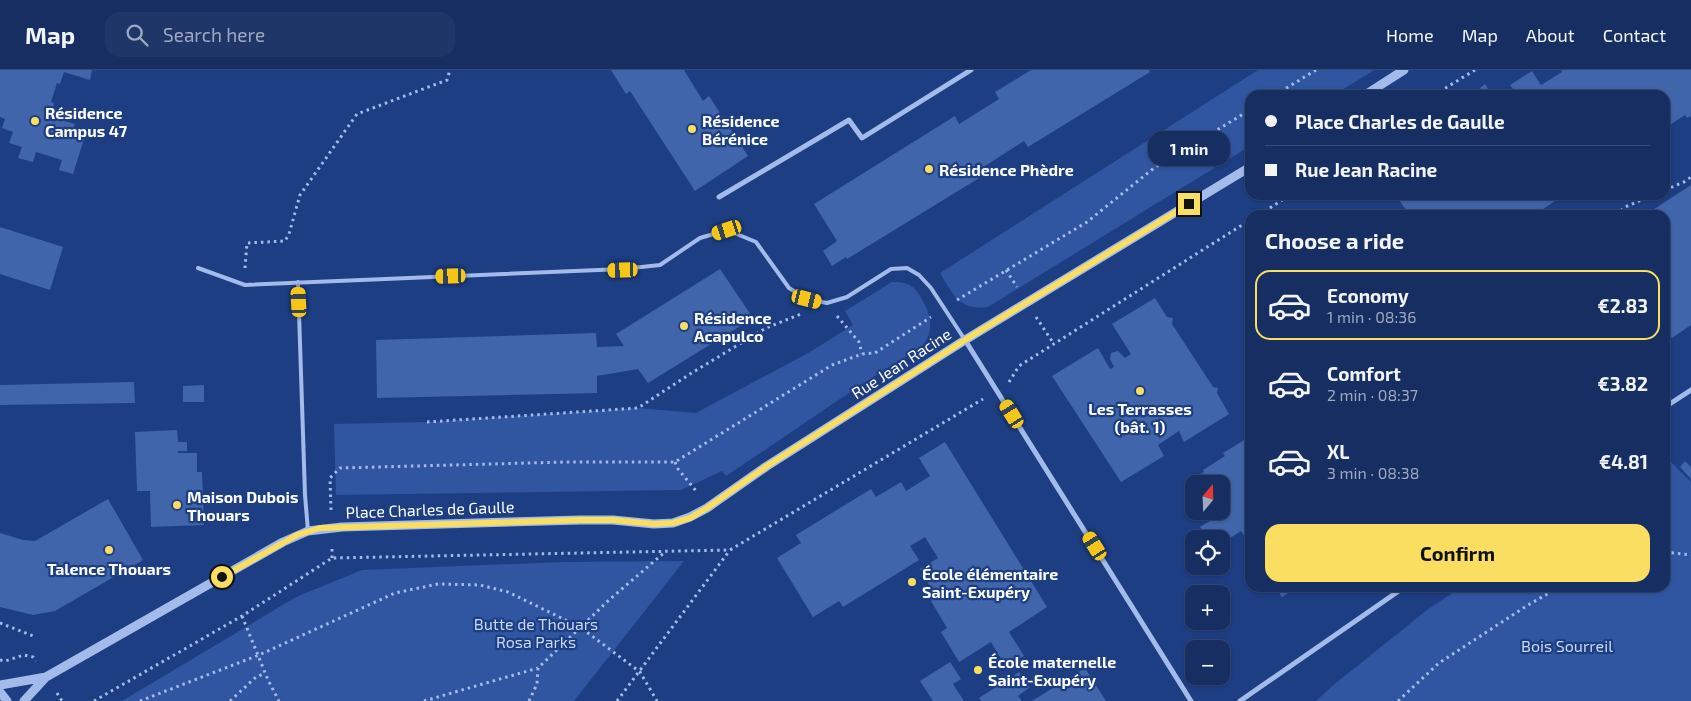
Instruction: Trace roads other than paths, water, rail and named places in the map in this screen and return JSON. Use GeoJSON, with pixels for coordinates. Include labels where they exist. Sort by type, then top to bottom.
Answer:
{"type":"FeatureCollection","features":[{"type":"Feature","properties":{"kind":"street"},"geometry":{"type":"LineString","coordinates":[[719,197],[848,120],[862,138],[971,70]]}},
{"type":"Feature","properties":{"kind":"street"},"geometry":{"type":"LineString","coordinates":[[1373,90],[1404,70]]}},
{"type":"Feature","properties":{"kind":"street","name":"Rue Jean Racine"},"geometry":{"type":"LineString","coordinates":[[673,523],[690,518],[707,508],[767,466],[965,340],[1245,170]]}},
{"type":"Feature","properties":{"kind":"street"},"geometry":{"type":"LineString","coordinates":[[965,340],[1191,701]]}},
{"type":"Feature","properties":{"kind":"street"},"geometry":{"type":"LineString","coordinates":[[1670,404],[1691,390]]}},
{"type":"Feature","properties":{"kind":"street","name":"Place Charles de Gaulle"},"geometry":{"type":"LineString","coordinates":[[24,701],[46,677],[283,542],[308,531],[332,527],[580,520],[613,520],[654,524],[673,523]]}},
{"type":"Feature","properties":{"kind":"street"},"geometry":{"type":"LineString","coordinates":[[1240,701],[1397,592]]}},
{"type":"Feature","properties":{"kind":"street","name":"Place Charles de Gaulle"},"geometry":{"type":"LineString","coordinates":[[0,685],[46,677]]}},
{"type":"Feature","properties":{"kind":"street"},"geometry":{"type":"LineString","coordinates":[[0,692],[7,701]]}},
{"type":"Feature","properties":{"kind":"lane"},"geometry":{"type":"LineString","coordinates":[[198,268],[245,285],[623,270],[660,265],[700,238],[727,230],[756,242],[789,288],[807,299],[827,303],[847,297],[891,269],[907,268],[919,275],[931,288],[965,340]]}},
{"type":"Feature","properties":{"kind":"lane"},"geometry":{"type":"LineString","coordinates":[[298,282],[305,494],[308,531]]}},
{"type":"Feature","properties":{"kind":"place","name":"Résidence Campus 47"},"geometry":{"type":"Point","coordinates":[35,121]}},
{"type":"Feature","properties":{"kind":"place","name":"Résidence Bérénice"},"geometry":{"type":"Point","coordinates":[692,129]}},
{"type":"Feature","properties":{"kind":"place","name":"Résidence Phèdre"},"geometry":{"type":"Point","coordinates":[929,169]}},
{"type":"Feature","properties":{"kind":"place","name":"Résidence Acapulco"},"geometry":{"type":"Point","coordinates":[684,326]}},
{"type":"Feature","properties":{"kind":"place","name":"Les Terrasses (bât. 1)"},"geometry":{"type":"Point","coordinates":[1140,391]}},
{"type":"Feature","properties":{"kind":"place","name":"Maison Dubois Thouars"},"geometry":{"type":"Point","coordinates":[177,505]}},
{"type":"Feature","properties":{"kind":"place","name":"Talence Thouars"},"geometry":{"type":"Point","coordinates":[109,550]}},
{"type":"Feature","properties":{"kind":"place","name":"École élémentaire Saint-Exupéry"},"geometry":{"type":"Point","coordinates":[912,582]}},
{"type":"Feature","properties":{"kind":"place","name":"École maternelle Saint-Exupéry"},"geometry":{"type":"Point","coordinates":[978,670]}},
{"type":"Feature","properties":{"kind":"park label","name":"Butte de Thouars Rosa Parks"},"geometry":{"type":"Point","coordinates":[536,632]}},
{"type":"Feature","properties":{"kind":"park label","name":"Bois Sourreil"},"geometry":{"type":"Point","coordinates":[1567,645]}}]}
